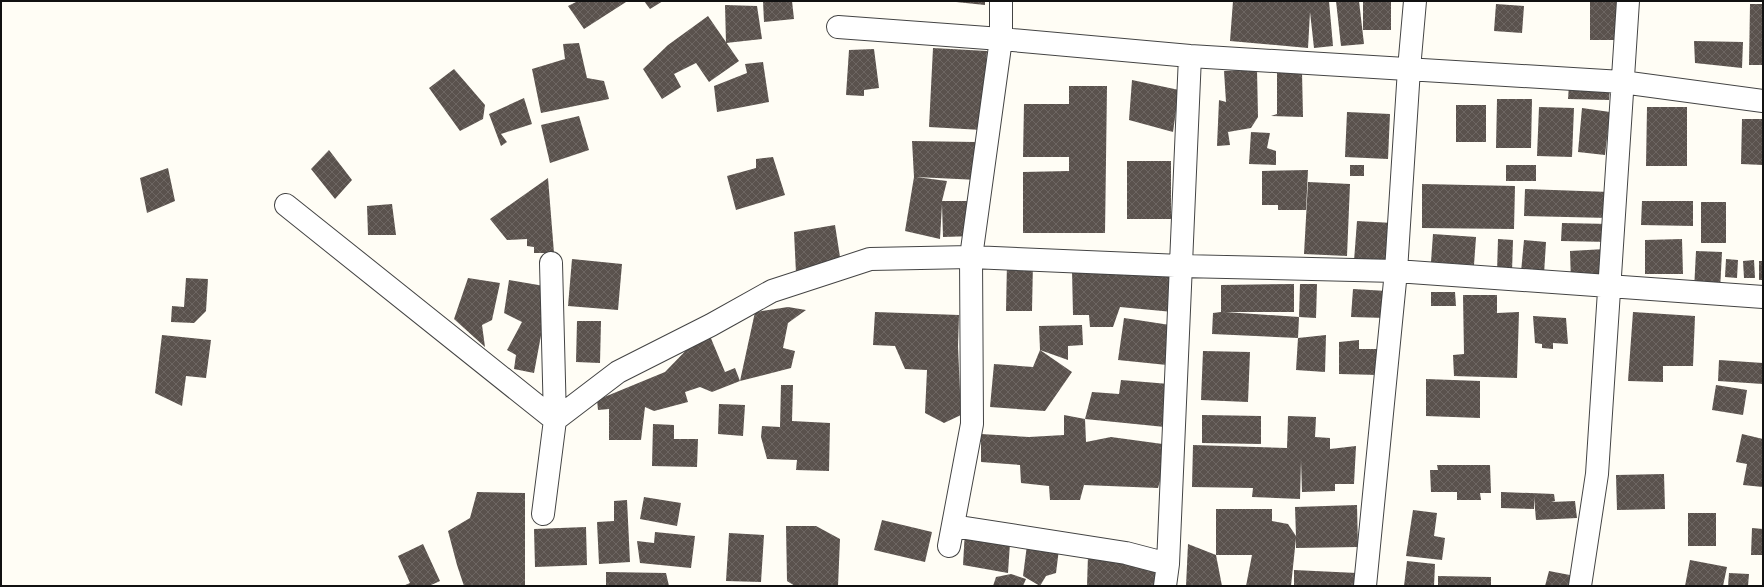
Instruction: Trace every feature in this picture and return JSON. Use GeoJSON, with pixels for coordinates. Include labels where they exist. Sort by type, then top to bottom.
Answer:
{"type":"FeatureCollection","features":[{"type":"Feature","properties":{"kind":"street"},"geometry":{"type":"LineString","coordinates":[[1001,1],[1001,39],[971,257],[972,424],[951,536],[1126,553],[1168,564]]}},
{"type":"Feature","properties":{"kind":"street"},"geometry":{"type":"LineString","coordinates":[[1365,586],[1396,271],[1409,69],[1415,1]]}},
{"type":"Feature","properties":{"kind":"street"},"geometry":{"type":"LineString","coordinates":[[1580,586],[1597,474],[1628,1]]}},
{"type":"Feature","properties":{"kind":"street"},"geometry":{"type":"LineString","coordinates":[[838,27],[1001,39],[1190,56],[1622,82],[1763,100]]}},
{"type":"Feature","properties":{"kind":"street"},"geometry":{"type":"LineString","coordinates":[[1165,586],[1168,564],[1190,56]]}},
{"type":"Feature","properties":{"kind":"street"},"geometry":{"type":"LineString","coordinates":[[286,205],[555,420]]}},
{"type":"Feature","properties":{"kind":"street"},"geometry":{"type":"LineString","coordinates":[[555,420],[618,372],[711,325],[772,291],[870,259],[971,257],[1181,266],[1396,271],[1763,297]]}},
{"type":"Feature","properties":{"kind":"street"},"geometry":{"type":"LineString","coordinates":[[543,514],[555,420],[551,263]]}},
{"type":"Feature","properties":{"kind":"building"},"geometry":{"type":"Polygon","coordinates":[[[578,1],[626,2],[584,29],[568,6],[578,1]]]}},
{"type":"Feature","properties":{"kind":"building"},"geometry":{"type":"Polygon","coordinates":[[[644,1],[663,1],[650,9],[644,1]]]}},
{"type":"Feature","properties":{"kind":"building"},"geometry":{"type":"Polygon","coordinates":[[[763,1],[792,1],[794,19],[764,22],[763,1]]]}},
{"type":"Feature","properties":{"kind":"building"},"geometry":{"type":"Polygon","coordinates":[[[985,1],[985,5],[956,2],[985,1]]]}},
{"type":"Feature","properties":{"kind":"building"},"geometry":{"type":"Polygon","coordinates":[[[1233,1],[1329,1],[1333,46],[1314,48],[1310,12],[1308,48],[1230,41],[1233,1]]]}},
{"type":"Feature","properties":{"kind":"building"},"geometry":{"type":"Polygon","coordinates":[[[1336,1],[1359,1],[1364,44],[1341,46],[1336,1]]]}},
{"type":"Feature","properties":{"kind":"building"},"geometry":{"type":"Polygon","coordinates":[[[1363,1],[1391,1],[1391,30],[1363,30],[1363,1]]]}},
{"type":"Feature","properties":{"kind":"building"},"geometry":{"type":"Polygon","coordinates":[[[1590,2],[1617,2],[1617,40],[1590,40],[1590,2]]]}},
{"type":"Feature","properties":{"kind":"building"},"geometry":{"type":"Polygon","coordinates":[[[1496,4],[1524,6],[1522,33],[1494,31],[1496,4]]]}},
{"type":"Feature","properties":{"kind":"building"},"geometry":{"type":"Polygon","coordinates":[[[1750,4],[1763,4],[1763,65],[1749,65],[1750,4]]]}},
{"type":"Feature","properties":{"kind":"building"},"geometry":{"type":"Polygon","coordinates":[[[725,5],[757,6],[762,39],[726,43],[725,5]]]}},
{"type":"Feature","properties":{"kind":"building"},"geometry":{"type":"Polygon","coordinates":[[[708,16],[739,61],[709,82],[696,63],[674,74],[681,87],[662,99],[643,69],[668,45],[708,16]]]}},
{"type":"Feature","properties":{"kind":"building"},"geometry":{"type":"Polygon","coordinates":[[[1694,41],[1743,42],[1742,68],[1695,63],[1694,41]]]}},
{"type":"Feature","properties":{"kind":"building"},"geometry":{"type":"Polygon","coordinates":[[[579,43],[587,78],[604,81],[609,99],[541,113],[532,69],[565,59],[563,44],[579,43]]]}},
{"type":"Feature","properties":{"kind":"building"},"geometry":{"type":"Polygon","coordinates":[[[933,48],[987,51],[982,130],[929,127],[933,48]]]}},
{"type":"Feature","properties":{"kind":"building"},"geometry":{"type":"Polygon","coordinates":[[[874,49],[879,88],[864,90],[864,96],[846,95],[849,50],[874,49]]]}},
{"type":"Feature","properties":{"kind":"building"},"geometry":{"type":"Polygon","coordinates":[[[763,62],[769,102],[717,112],[714,86],[747,73],[745,64],[763,62]]]}},
{"type":"Feature","properties":{"kind":"building"},"geometry":{"type":"Polygon","coordinates":[[[454,69],[485,105],[483,119],[460,131],[429,88],[454,69]]]}},
{"type":"Feature","properties":{"kind":"building"},"geometry":{"type":"Polygon","coordinates":[[[1257,69],[1258,117],[1251,128],[1228,132],[1230,145],[1217,146],[1219,100],[1226,102],[1224,71],[1257,69]]]}},
{"type":"Feature","properties":{"kind":"building"},"geometry":{"type":"Polygon","coordinates":[[[1277,71],[1302,72],[1303,117],[1271,116],[1277,114],[1277,71]]]}},
{"type":"Feature","properties":{"kind":"building"},"geometry":{"type":"Polygon","coordinates":[[[1132,80],[1179,90],[1173,132],[1129,120],[1132,80]]]}},
{"type":"Feature","properties":{"kind":"building"},"geometry":{"type":"Polygon","coordinates":[[[1569,85],[1610,86],[1609,100],[1568,99],[1569,85]]]}},
{"type":"Feature","properties":{"kind":"building"},"geometry":{"type":"Polygon","coordinates":[[[1069,86],[1107,86],[1105,233],[1023,233],[1023,172],[1069,171],[1069,157],[1023,157],[1024,104],[1069,104],[1069,86]]]}},
{"type":"Feature","properties":{"kind":"building"},"geometry":{"type":"Polygon","coordinates":[[[524,98],[532,124],[501,134],[507,142],[501,146],[489,114],[524,98]]]}},
{"type":"Feature","properties":{"kind":"building"},"geometry":{"type":"Polygon","coordinates":[[[1497,99],[1532,99],[1531,148],[1496,148],[1497,99]]]}},
{"type":"Feature","properties":{"kind":"building"},"geometry":{"type":"Polygon","coordinates":[[[1456,105],[1486,105],[1486,142],[1456,142],[1456,105]]]}},
{"type":"Feature","properties":{"kind":"building"},"geometry":{"type":"Polygon","coordinates":[[[1539,107],[1574,108],[1572,157],[1537,156],[1539,107]]]}},
{"type":"Feature","properties":{"kind":"building"},"geometry":{"type":"Polygon","coordinates":[[[1647,107],[1687,107],[1687,166],[1646,166],[1647,107]]]}},
{"type":"Feature","properties":{"kind":"building"},"geometry":{"type":"Polygon","coordinates":[[[1582,108],[1610,112],[1605,155],[1578,152],[1582,108]]]}},
{"type":"Feature","properties":{"kind":"building"},"geometry":{"type":"Polygon","coordinates":[[[1347,112],[1390,114],[1388,159],[1345,157],[1347,112]]]}},
{"type":"Feature","properties":{"kind":"building"},"geometry":{"type":"Polygon","coordinates":[[[579,116],[589,150],[550,163],[541,125],[579,116]]]}},
{"type":"Feature","properties":{"kind":"building"},"geometry":{"type":"Polygon","coordinates":[[[1742,119],[1763,119],[1763,165],[1741,164],[1742,119]]]}},
{"type":"Feature","properties":{"kind":"building"},"geometry":{"type":"Polygon","coordinates":[[[1251,132],[1270,133],[1267,148],[1276,151],[1276,165],[1249,164],[1251,132]]]}},
{"type":"Feature","properties":{"kind":"building"},"geometry":{"type":"Polygon","coordinates":[[[912,141],[976,142],[978,180],[916,177],[947,181],[942,201],[972,201],[974,236],[943,237],[942,204],[940,239],[905,231],[914,177],[912,141]]]}},
{"type":"Feature","properties":{"kind":"building"},"geometry":{"type":"Polygon","coordinates":[[[329,150],[352,180],[335,199],[311,169],[329,150]]]}},
{"type":"Feature","properties":{"kind":"building"},"geometry":{"type":"Polygon","coordinates":[[[773,157],[785,195],[736,210],[727,176],[756,168],[756,159],[773,157]]]}},
{"type":"Feature","properties":{"kind":"building"},"geometry":{"type":"Polygon","coordinates":[[[1127,161],[1171,161],[1171,219],[1127,219],[1127,161]]]}},
{"type":"Feature","properties":{"kind":"building"},"geometry":{"type":"Polygon","coordinates":[[[1350,165],[1364,165],[1364,176],[1350,176],[1350,165]]]}},
{"type":"Feature","properties":{"kind":"building"},"geometry":{"type":"Polygon","coordinates":[[[1506,165],[1536,165],[1536,181],[1506,181],[1506,165]]]}},
{"type":"Feature","properties":{"kind":"building"},"geometry":{"type":"Polygon","coordinates":[[[168,168],[175,201],[147,213],[140,178],[168,168]]]}},
{"type":"Feature","properties":{"kind":"building"},"geometry":{"type":"Polygon","coordinates":[[[1308,170],[1306,210],[1278,210],[1278,205],[1262,205],[1262,171],[1308,170]]]}},
{"type":"Feature","properties":{"kind":"building"},"geometry":{"type":"Polygon","coordinates":[[[548,178],[554,253],[534,253],[534,247],[527,246],[527,239],[507,240],[490,219],[548,178]]]}},
{"type":"Feature","properties":{"kind":"building"},"geometry":{"type":"Polygon","coordinates":[[[1308,182],[1350,184],[1347,256],[1304,254],[1308,182]]]}},
{"type":"Feature","properties":{"kind":"building"},"geometry":{"type":"Polygon","coordinates":[[[1422,184],[1515,186],[1514,229],[1422,228],[1422,184]]]}},
{"type":"Feature","properties":{"kind":"building"},"geometry":{"type":"Polygon","coordinates":[[[1525,189],[1610,192],[1609,218],[1524,216],[1525,189]]]}},
{"type":"Feature","properties":{"kind":"building"},"geometry":{"type":"Polygon","coordinates":[[[1642,201],[1693,201],[1693,226],[1641,225],[1642,201]]]}},
{"type":"Feature","properties":{"kind":"building"},"geometry":{"type":"Polygon","coordinates":[[[1701,202],[1726,202],[1726,243],[1701,243],[1701,202]]]}},
{"type":"Feature","properties":{"kind":"building"},"geometry":{"type":"Polygon","coordinates":[[[392,204],[396,235],[368,235],[367,206],[392,204]]]}},
{"type":"Feature","properties":{"kind":"building"},"geometry":{"type":"Polygon","coordinates":[[[1357,221],[1393,223],[1392,263],[1354,261],[1357,221]]]}},
{"type":"Feature","properties":{"kind":"building"},"geometry":{"type":"Polygon","coordinates":[[[1562,223],[1610,224],[1610,242],[1561,241],[1562,223]]]}},
{"type":"Feature","properties":{"kind":"building"},"geometry":{"type":"Polygon","coordinates":[[[835,225],[840,257],[796,273],[794,232],[835,225]]]}},
{"type":"Feature","properties":{"kind":"building"},"geometry":{"type":"Polygon","coordinates":[[[1433,234],[1476,237],[1474,265],[1431,262],[1433,234]]]}},
{"type":"Feature","properties":{"kind":"building"},"geometry":{"type":"Polygon","coordinates":[[[1498,239],[1513,240],[1512,272],[1497,272],[1498,239]]]}},
{"type":"Feature","properties":{"kind":"building"},"geometry":{"type":"Polygon","coordinates":[[[1682,239],[1683,274],[1645,274],[1645,240],[1682,239]]]}},
{"type":"Feature","properties":{"kind":"building"},"geometry":{"type":"Polygon","coordinates":[[[1524,240],[1546,242],[1544,274],[1521,272],[1524,240]]]}},
{"type":"Feature","properties":{"kind":"building"},"geometry":{"type":"Polygon","coordinates":[[[1605,249],[1606,281],[1571,282],[1570,251],[1605,249]]]}},
{"type":"Feature","properties":{"kind":"building"},"geometry":{"type":"Polygon","coordinates":[[[1696,251],[1722,252],[1720,291],[1694,290],[1696,251]]]}},
{"type":"Feature","properties":{"kind":"building"},"geometry":{"type":"Polygon","coordinates":[[[572,259],[622,264],[618,310],[568,306],[572,259]]]}},
{"type":"Feature","properties":{"kind":"building"},"geometry":{"type":"Polygon","coordinates":[[[1726,259],[1738,260],[1737,278],[1725,277],[1726,259]]]}},
{"type":"Feature","properties":{"kind":"building"},"geometry":{"type":"Polygon","coordinates":[[[1754,260],[1755,278],[1744,278],[1743,261],[1754,260]]]}},
{"type":"Feature","properties":{"kind":"building"},"geometry":{"type":"Polygon","coordinates":[[[1759,261],[1763,261],[1763,280],[1759,280],[1759,261]]]}},
{"type":"Feature","properties":{"kind":"building"},"geometry":{"type":"Polygon","coordinates":[[[1007,262],[1033,262],[1032,311],[1006,311],[1007,262]]]}},
{"type":"Feature","properties":{"kind":"building"},"geometry":{"type":"Polygon","coordinates":[[[1072,270],[1177,275],[1173,312],[1120,307],[1113,327],[1090,327],[1089,315],[1073,315],[1072,270]]]}},
{"type":"Feature","properties":{"kind":"building"},"geometry":{"type":"Polygon","coordinates":[[[186,278],[208,279],[206,311],[194,323],[171,322],[172,306],[184,307],[186,278]]]}},
{"type":"Feature","properties":{"kind":"building"},"geometry":{"type":"Polygon","coordinates":[[[468,278],[500,283],[492,320],[482,325],[485,347],[454,319],[468,278]]]}},
{"type":"Feature","properties":{"kind":"building"},"geometry":{"type":"Polygon","coordinates":[[[509,280],[550,287],[534,373],[514,369],[516,355],[507,350],[522,322],[504,313],[509,280]]]}},
{"type":"Feature","properties":{"kind":"building"},"geometry":{"type":"Polygon","coordinates":[[[1294,284],[1294,312],[1225,312],[1299,317],[1298,338],[1212,334],[1213,313],[1221,312],[1221,285],[1294,284]]]}},
{"type":"Feature","properties":{"kind":"building"},"geometry":{"type":"Polygon","coordinates":[[[1300,284],[1317,284],[1316,318],[1299,317],[1300,284]]]}},
{"type":"Feature","properties":{"kind":"building"},"geometry":{"type":"Polygon","coordinates":[[[1353,289],[1387,291],[1386,318],[1351,317],[1353,289]]]}},
{"type":"Feature","properties":{"kind":"building"},"geometry":{"type":"Polygon","coordinates":[[[1431,292],[1455,292],[1456,306],[1431,306],[1431,292]]]}},
{"type":"Feature","properties":{"kind":"building"},"geometry":{"type":"Polygon","coordinates":[[[1463,295],[1497,295],[1497,313],[1519,312],[1517,378],[1454,376],[1453,355],[1464,354],[1463,295]]]}},
{"type":"Feature","properties":{"kind":"building"},"geometry":{"type":"Polygon","coordinates":[[[788,307],[806,310],[788,323],[783,348],[795,351],[791,368],[740,381],[755,312],[788,307]]]}},
{"type":"Feature","properties":{"kind":"building"},"geometry":{"type":"Polygon","coordinates":[[[875,312],[959,315],[958,346],[961,415],[944,423],[925,413],[927,370],[905,369],[895,346],[873,345],[875,312]]]}},
{"type":"Feature","properties":{"kind":"building"},"geometry":{"type":"Polygon","coordinates":[[[1633,312],[1695,316],[1693,366],[1663,366],[1663,382],[1628,381],[1633,312]]]}},
{"type":"Feature","properties":{"kind":"building"},"geometry":{"type":"Polygon","coordinates":[[[1533,316],[1566,318],[1568,344],[1553,343],[1553,349],[1542,348],[1542,344],[1535,343],[1533,316]]]}},
{"type":"Feature","properties":{"kind":"building"},"geometry":{"type":"Polygon","coordinates":[[[1124,318],[1170,325],[1167,365],[1118,360],[1124,318]]]}},
{"type":"Feature","properties":{"kind":"building"},"geometry":{"type":"Polygon","coordinates":[[[577,321],[601,321],[600,363],[576,362],[577,321]]]}},
{"type":"Feature","properties":{"kind":"building"},"geometry":{"type":"Polygon","coordinates":[[[1082,325],[1083,345],[1068,346],[1068,360],[1040,350],[1039,326],[1082,325]]]}},
{"type":"Feature","properties":{"kind":"building"},"geometry":{"type":"Polygon","coordinates":[[[162,335],[211,340],[206,378],[186,376],[182,406],[155,393],[162,335]]]}},
{"type":"Feature","properties":{"kind":"building"},"geometry":{"type":"Polygon","coordinates":[[[1326,335],[1325,372],[1296,370],[1298,338],[1326,335]]]}},
{"type":"Feature","properties":{"kind":"building"},"geometry":{"type":"Polygon","coordinates":[[[700,336],[710,336],[725,372],[735,368],[740,381],[712,392],[700,387],[685,392],[688,402],[654,411],[645,407],[641,440],[609,440],[609,409],[598,410],[597,400],[665,372],[700,336]]]}},
{"type":"Feature","properties":{"kind":"building"},"geometry":{"type":"Polygon","coordinates":[[[1359,340],[1359,349],[1378,349],[1378,375],[1339,374],[1339,342],[1359,340]]]}},
{"type":"Feature","properties":{"kind":"building"},"geometry":{"type":"Polygon","coordinates":[[[1040,350],[1072,372],[1045,411],[990,407],[994,364],[1033,367],[1040,350]]]}},
{"type":"Feature","properties":{"kind":"building"},"geometry":{"type":"Polygon","coordinates":[[[1203,351],[1250,352],[1248,402],[1201,400],[1203,351]]]}},
{"type":"Feature","properties":{"kind":"building"},"geometry":{"type":"Polygon","coordinates":[[[1719,360],[1763,363],[1763,384],[1718,381],[1719,360]]]}},
{"type":"Feature","properties":{"kind":"building"},"geometry":{"type":"Polygon","coordinates":[[[1426,379],[1480,381],[1480,418],[1426,416],[1426,379]]]}},
{"type":"Feature","properties":{"kind":"building"},"geometry":{"type":"Polygon","coordinates":[[[1121,380],[1169,384],[1165,427],[1085,419],[1092,392],[1119,394],[1121,380]]]}},
{"type":"Feature","properties":{"kind":"building"},"geometry":{"type":"Polygon","coordinates":[[[781,385],[793,385],[792,421],[830,423],[829,471],[796,470],[797,460],[767,459],[761,437],[762,426],[780,427],[781,385]]]}},
{"type":"Feature","properties":{"kind":"building"},"geometry":{"type":"Polygon","coordinates":[[[1716,385],[1747,390],[1743,415],[1712,410],[1716,385]]]}},
{"type":"Feature","properties":{"kind":"building"},"geometry":{"type":"Polygon","coordinates":[[[719,404],[745,405],[743,436],[718,434],[719,404]]]}},
{"type":"Feature","properties":{"kind":"building"},"geometry":{"type":"Polygon","coordinates":[[[1064,415],[1085,419],[1086,442],[1111,437],[1170,445],[1158,488],[1084,485],[1080,500],[1050,500],[1049,486],[1021,483],[1020,465],[981,462],[981,434],[1029,437],[1064,435],[1064,415]]]}},
{"type":"Feature","properties":{"kind":"building"},"geometry":{"type":"Polygon","coordinates":[[[1202,415],[1261,416],[1261,444],[1202,443],[1202,415]]]}},
{"type":"Feature","properties":{"kind":"building"},"geometry":{"type":"Polygon","coordinates":[[[1288,416],[1316,417],[1315,437],[1330,438],[1330,449],[1356,446],[1354,484],[1335,484],[1335,491],[1302,492],[1301,460],[1300,499],[1252,497],[1253,488],[1192,487],[1193,445],[1287,448],[1288,416]]]}},
{"type":"Feature","properties":{"kind":"building"},"geometry":{"type":"Polygon","coordinates":[[[653,424],[674,425],[674,439],[698,439],[697,467],[652,466],[653,424]]]}},
{"type":"Feature","properties":{"kind":"building"},"geometry":{"type":"Polygon","coordinates":[[[1742,434],[1763,439],[1763,487],[1743,485],[1747,464],[1736,462],[1742,434]]]}},
{"type":"Feature","properties":{"kind":"building"},"geometry":{"type":"Polygon","coordinates":[[[1437,465],[1490,465],[1491,493],[1480,493],[1481,500],[1457,500],[1457,492],[1431,492],[1430,470],[1438,470],[1437,465]]]}},
{"type":"Feature","properties":{"kind":"building"},"geometry":{"type":"Polygon","coordinates":[[[1664,474],[1665,509],[1617,510],[1616,475],[1664,474]]]}},
{"type":"Feature","properties":{"kind":"building"},"geometry":{"type":"Polygon","coordinates":[[[477,492],[525,493],[525,586],[464,586],[448,531],[470,518],[477,492]]]}},
{"type":"Feature","properties":{"kind":"building"},"geometry":{"type":"Polygon","coordinates":[[[1501,492],[1554,494],[1555,501],[1551,502],[1575,501],[1577,518],[1536,520],[1534,497],[1534,509],[1501,508],[1501,492]]]}},
{"type":"Feature","properties":{"kind":"building"},"geometry":{"type":"Polygon","coordinates":[[[644,497],[681,503],[677,526],[640,519],[644,497]]]}},
{"type":"Feature","properties":{"kind":"building"},"geometry":{"type":"Polygon","coordinates":[[[627,500],[630,562],[599,564],[597,522],[614,521],[614,501],[627,500]]]}},
{"type":"Feature","properties":{"kind":"building"},"geometry":{"type":"Polygon","coordinates":[[[1357,505],[1358,547],[1296,548],[1296,538],[1291,586],[1246,586],[1252,555],[1216,555],[1216,509],[1272,509],[1272,521],[1288,524],[1296,536],[1295,507],[1357,505]]]}},
{"type":"Feature","properties":{"kind":"building"},"geometry":{"type":"Polygon","coordinates":[[[1413,510],[1437,513],[1434,536],[1445,538],[1442,560],[1406,556],[1413,510]]]}},
{"type":"Feature","properties":{"kind":"building"},"geometry":{"type":"Polygon","coordinates":[[[1688,513],[1716,513],[1716,546],[1688,546],[1688,513]]]}},
{"type":"Feature","properties":{"kind":"building"},"geometry":{"type":"Polygon","coordinates":[[[882,520],[932,532],[925,562],[874,550],[882,520]]]}},
{"type":"Feature","properties":{"kind":"building"},"geometry":{"type":"Polygon","coordinates":[[[786,526],[816,526],[840,539],[838,586],[795,586],[787,581],[786,526]]]}},
{"type":"Feature","properties":{"kind":"building"},"geometry":{"type":"Polygon","coordinates":[[[586,527],[587,565],[535,567],[534,529],[586,527]]]}},
{"type":"Feature","properties":{"kind":"building"},"geometry":{"type":"Polygon","coordinates":[[[1752,528],[1763,529],[1763,555],[1751,555],[1752,528]]]}},
{"type":"Feature","properties":{"kind":"building"},"geometry":{"type":"Polygon","coordinates":[[[965,530],[1010,543],[1008,573],[963,565],[965,530]]]}},
{"type":"Feature","properties":{"kind":"building"},"geometry":{"type":"Polygon","coordinates":[[[655,532],[695,536],[691,568],[640,563],[637,541],[654,543],[655,532]]]}},
{"type":"Feature","properties":{"kind":"building"},"geometry":{"type":"Polygon","coordinates":[[[729,533],[764,535],[761,582],[726,581],[729,533]]]}},
{"type":"Feature","properties":{"kind":"building"},"geometry":{"type":"Polygon","coordinates":[[[423,544],[440,581],[429,586],[403,586],[410,583],[398,556],[423,544]]]}},
{"type":"Feature","properties":{"kind":"building"},"geometry":{"type":"Polygon","coordinates":[[[1188,544],[1216,555],[1222,586],[1186,586],[1188,544]]]}},
{"type":"Feature","properties":{"kind":"building"},"geometry":{"type":"Polygon","coordinates":[[[1027,545],[1059,549],[1056,573],[1046,576],[1040,586],[1023,576],[1027,545]]]}},
{"type":"Feature","properties":{"kind":"building"},"geometry":{"type":"Polygon","coordinates":[[[1088,555],[1157,568],[1157,586],[1087,586],[1088,555]]]}},
{"type":"Feature","properties":{"kind":"building"},"geometry":{"type":"Polygon","coordinates":[[[1690,560],[1727,567],[1723,586],[1685,586],[1690,560]]]}},
{"type":"Feature","properties":{"kind":"building"},"geometry":{"type":"Polygon","coordinates":[[[1407,561],[1435,564],[1434,586],[1404,586],[1407,561]]]}},
{"type":"Feature","properties":{"kind":"building"},"geometry":{"type":"Polygon","coordinates":[[[1294,570],[1357,573],[1356,586],[1294,586],[1294,570]]]}},
{"type":"Feature","properties":{"kind":"building"},"geometry":{"type":"Polygon","coordinates":[[[1549,571],[1575,576],[1573,586],[1545,586],[1549,571]]]}},
{"type":"Feature","properties":{"kind":"building"},"geometry":{"type":"Polygon","coordinates":[[[606,572],[666,573],[669,586],[606,586],[606,572]]]}},
{"type":"Feature","properties":{"kind":"building"},"geometry":{"type":"Polygon","coordinates":[[[1729,573],[1749,574],[1748,586],[1728,586],[1729,573]]]}},
{"type":"Feature","properties":{"kind":"building"},"geometry":{"type":"Polygon","coordinates":[[[1011,574],[1026,579],[1023,586],[993,586],[996,577],[1011,574]]]}},
{"type":"Feature","properties":{"kind":"building"},"geometry":{"type":"Polygon","coordinates":[[[1438,576],[1491,577],[1491,586],[1438,586],[1438,576]]]}}]}
